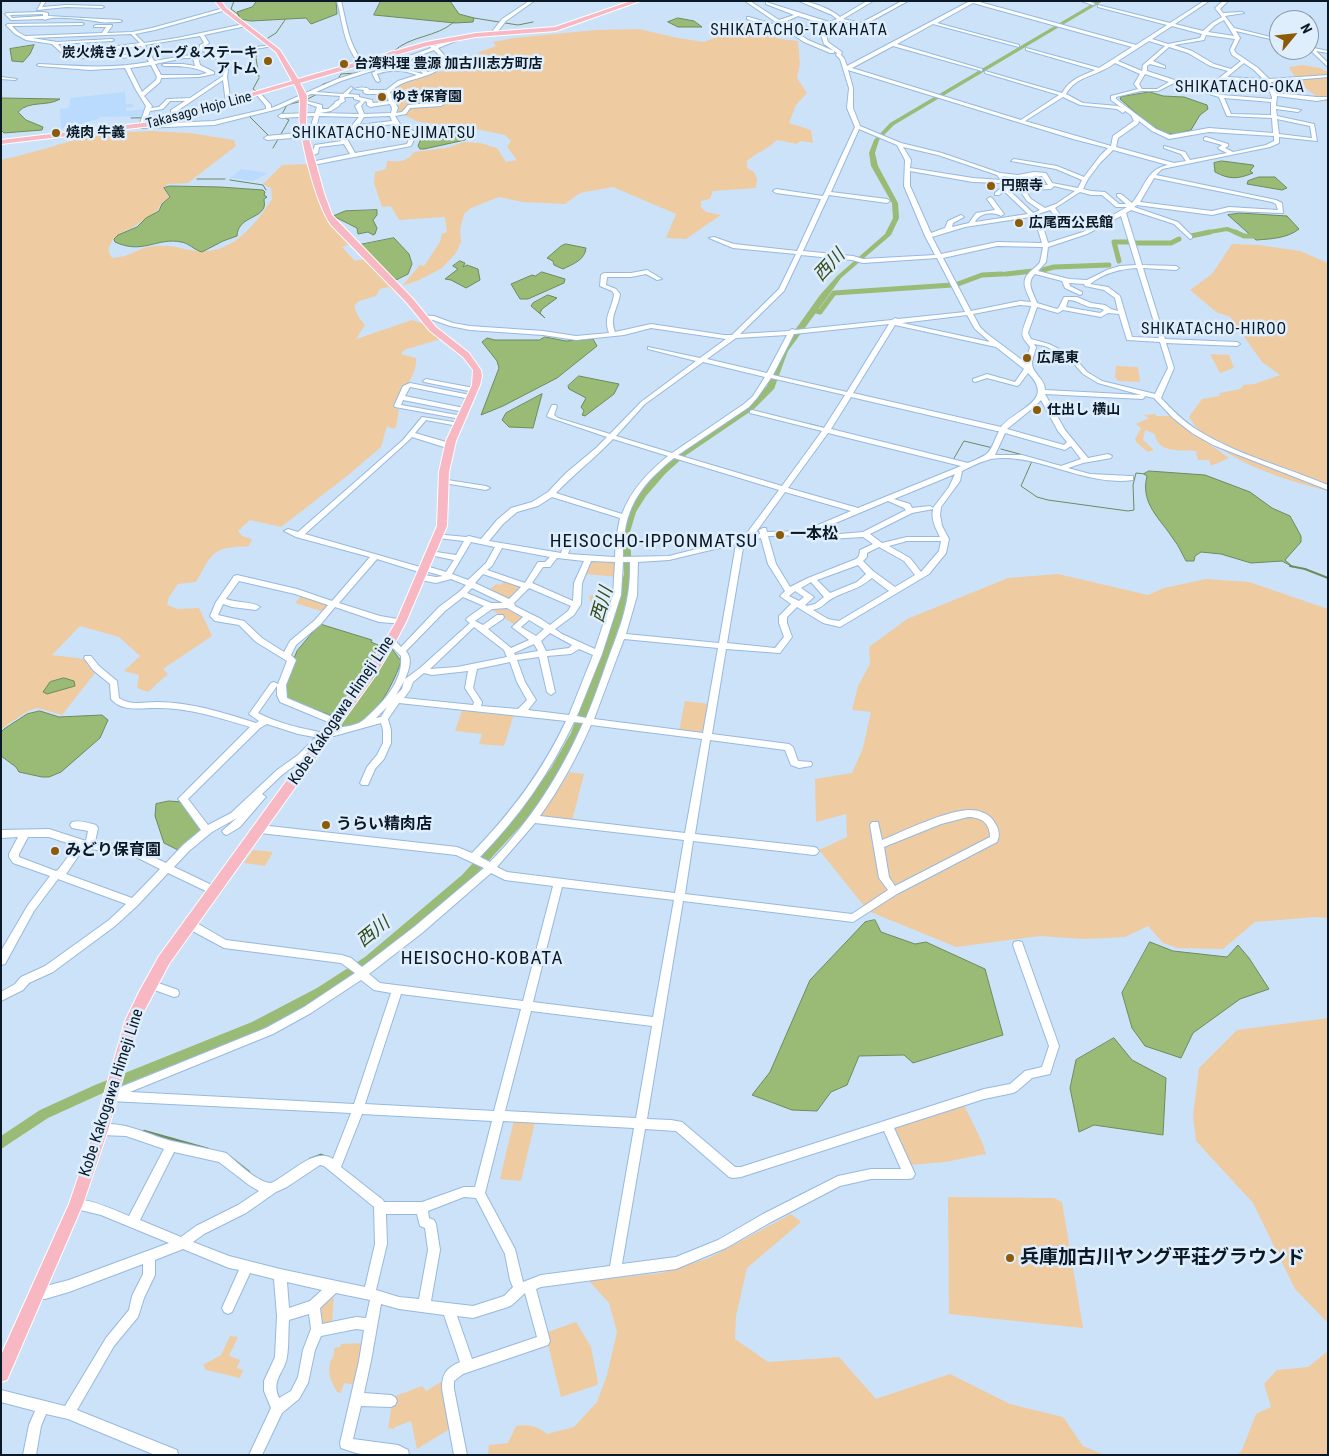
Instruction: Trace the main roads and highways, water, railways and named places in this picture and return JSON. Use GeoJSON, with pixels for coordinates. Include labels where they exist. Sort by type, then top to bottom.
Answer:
{"type":"FeatureCollection","features":[{"type":"Feature","properties":{"kind":"main road"},"geometry":{"type":"LineString","coordinates":[[218,1],[224,9],[281,56],[297,83]]}},
{"type":"Feature","properties":{"kind":"main road","name":"Takasago Hojo Line"},"geometry":{"type":"LineString","coordinates":[[1,142],[145,126],[182,117],[426,44],[493,34],[556,29],[637,1]]}},
{"type":"Feature","properties":{"kind":"main road","name":"Kobe Kakogawa Himeji Line"},"geometry":{"type":"LineString","coordinates":[[1,1374],[76,1204],[101,1130],[132,1021],[150,984],[164,960],[336,722],[391,641],[401,622],[438,536],[444,512],[444,481],[450,446],[478,376],[472,363],[459,349],[433,329],[410,301],[334,223],[325,206],[311,159],[304,114],[311,96],[297,83]]}},
{"type":"Feature","properties":{"kind":"waterway"},"geometry":{"type":"LineString","coordinates":[[234,1],[231,9],[239,15]]}},
{"type":"Feature","properties":{"kind":"waterway","name":"西川"},"geometry":{"type":"LineString","coordinates":[[1,1143],[44,1114],[99,1089],[256,1026],[321,992],[369,960],[466,878],[523,816],[555,771],[576,733],[617,618],[628,574],[626,532],[632,512],[642,495],[663,471],[682,454],[751,407],[771,387],[784,351],[823,297],[839,277],[888,235],[896,218],[895,203],[874,166],[872,153],[877,140],[892,124],[1101,1]]}},
{"type":"Feature","properties":{"kind":"waterway"},"geometry":{"type":"LineString","coordinates":[[474,18],[518,25],[533,22]]}},
{"type":"Feature","properties":{"kind":"waterway"},"geometry":{"type":"LineString","coordinates":[[268,38],[276,33],[285,20]]}},
{"type":"Feature","properties":{"kind":"waterway"},"geometry":{"type":"LineString","coordinates":[[393,52],[407,42],[439,31],[454,22]]}},
{"type":"Feature","properties":{"kind":"waterway"},"geometry":{"type":"LineString","coordinates":[[256,57],[258,49]]}},
{"type":"Feature","properties":{"kind":"waterway"},"geometry":{"type":"LineString","coordinates":[[382,65],[392,57]]}},
{"type":"Feature","properties":{"kind":"waterway"},"geometry":{"type":"LineString","coordinates":[[256,58],[259,77]]}},
{"type":"Feature","properties":{"kind":"waterway"},"geometry":{"type":"LineString","coordinates":[[366,70],[378,67]]}},
{"type":"Feature","properties":{"kind":"waterway"},"geometry":{"type":"LineString","coordinates":[[338,79],[341,74],[357,73]]}},
{"type":"Feature","properties":{"kind":"waterway"},"geometry":{"type":"LineString","coordinates":[[257,92],[253,89],[259,78]]}},
{"type":"Feature","properties":{"kind":"waterway"},"geometry":{"type":"LineString","coordinates":[[306,100],[317,94],[323,84],[333,81]]}},
{"type":"Feature","properties":{"kind":"waterway"},"geometry":{"type":"LineString","coordinates":[[282,114],[287,105],[302,101]]}},
{"type":"Feature","properties":{"kind":"waterway"},"geometry":{"type":"LineString","coordinates":[[249,116],[269,136]]}},
{"type":"Feature","properties":{"kind":"waterway"},"geometry":{"type":"LineString","coordinates":[[131,118],[172,117]]}},
{"type":"Feature","properties":{"kind":"waterway"},"geometry":{"type":"LineString","coordinates":[[273,148],[289,120],[283,117]]}},
{"type":"Feature","properties":{"kind":"waterway"},"geometry":{"type":"LineString","coordinates":[[197,179],[225,179]]}},
{"type":"Feature","properties":{"kind":"waterway"},"geometry":{"type":"LineString","coordinates":[[230,180],[263,185],[266,190]]}},
{"type":"Feature","properties":{"kind":"waterway"},"geometry":{"type":"LineString","coordinates":[[1204,233],[1227,229],[1238,233]]}},
{"type":"Feature","properties":{"kind":"waterway"},"geometry":{"type":"LineString","coordinates":[[1191,236],[1210,232]]}},
{"type":"Feature","properties":{"kind":"waterway"},"geometry":{"type":"LineString","coordinates":[[1235,232],[1244,236],[1255,236]]}},
{"type":"Feature","properties":{"kind":"waterway"},"geometry":{"type":"LineString","coordinates":[[1135,243],[1171,243],[1179,239]]}},
{"type":"Feature","properties":{"kind":"waterway"},"geometry":{"type":"LineString","coordinates":[[1119,261],[1114,242],[1131,242]]}},
{"type":"Feature","properties":{"kind":"waterway"},"geometry":{"type":"LineString","coordinates":[[1039,271],[1054,267],[1109,265]]}},
{"type":"Feature","properties":{"kind":"waterway"},"geometry":{"type":"LineString","coordinates":[[1006,274],[1033,271]]}},
{"type":"Feature","properties":{"kind":"waterway"},"geometry":{"type":"LineString","coordinates":[[958,284],[982,275],[1002,274]]}},
{"type":"Feature","properties":{"kind":"waterway"},"geometry":{"type":"LineString","coordinates":[[813,310],[820,312],[834,293],[952,285]]}},
{"type":"Feature","properties":{"kind":"waterway","name":"西川"},"geometry":{"type":"LineString","coordinates":[[748,409],[754,411]]}},
{"type":"Feature","properties":{"kind":"waterway"},"geometry":{"type":"LineString","coordinates":[[810,424],[825,428]]}},
{"type":"Feature","properties":{"kind":"waterway"},"geometry":{"type":"LineString","coordinates":[[953,460],[964,441],[993,448]]}},
{"type":"Feature","properties":{"kind":"waterway"},"geometry":{"type":"LineString","coordinates":[[1001,449],[1023,455]]}},
{"type":"Feature","properties":{"kind":"waterway"},"geometry":{"type":"LineString","coordinates":[[1032,461],[1021,486],[1037,497],[1128,511],[1134,510],[1133,485],[1136,473],[1145,474]]}},
{"type":"Feature","properties":{"kind":"waterway"},"geometry":{"type":"LineString","coordinates":[[1290,566],[1305,569],[1328,578]]}},
{"type":"Feature","properties":{"kind":"waterway"},"geometry":{"type":"LineString","coordinates":[[144,1131],[208,1149]]}},
{"type":"Feature","properties":{"kind":"waterway"},"geometry":{"type":"LineString","coordinates":[[225,1153],[249,1172]]}},
{"type":"Feature","properties":{"kind":"waterway"},"geometry":{"type":"LineString","coordinates":[[310,1159],[321,1155],[326,1157]]}},
{"type":"Feature","properties":{"kind":"place","name":"炭火焼きハンバーグ＆ステーキ アトム"},"geometry":{"type":"Point","coordinates":[268,61]}},
{"type":"Feature","properties":{"kind":"place","name":"台湾料理 豊源 加古川志方町店"},"geometry":{"type":"Point","coordinates":[344,64]}},
{"type":"Feature","properties":{"kind":"place","name":"ゆき保育園"},"geometry":{"type":"Point","coordinates":[382,97]}},
{"type":"Feature","properties":{"kind":"place","name":"焼肉 牛義"},"geometry":{"type":"Point","coordinates":[56,133]}},
{"type":"Feature","properties":{"kind":"place","name":"円照寺"},"geometry":{"type":"Point","coordinates":[991,186]}},
{"type":"Feature","properties":{"kind":"place","name":"広尾西公民館"},"geometry":{"type":"Point","coordinates":[1019,223]}},
{"type":"Feature","properties":{"kind":"place","name":"広尾東"},"geometry":{"type":"Point","coordinates":[1027,358]}},
{"type":"Feature","properties":{"kind":"place","name":"仕出し 横山"},"geometry":{"type":"Point","coordinates":[1037,410]}},
{"type":"Feature","properties":{"kind":"place","name":"一本松"},"geometry":{"type":"Point","coordinates":[780,535]}},
{"type":"Feature","properties":{"kind":"place","name":"うらい精肉店"},"geometry":{"type":"Point","coordinates":[326,825]}},
{"type":"Feature","properties":{"kind":"place","name":"みどり保育園"},"geometry":{"type":"Point","coordinates":[55,851]}},
{"type":"Feature","properties":{"kind":"place","name":"兵庫加古川ヤング平荘グラウンド"},"geometry":{"type":"Point","coordinates":[1010,1258]}},
{"type":"Feature","properties":{"kind":"district","name":"SHIKATACHO-TAKAHATA"},"geometry":{"type":"Point","coordinates":[799,31]}},
{"type":"Feature","properties":{"kind":"district","name":"SHIKATACHO-OKA"},"geometry":{"type":"Point","coordinates":[1240,88]}},
{"type":"Feature","properties":{"kind":"district","name":"SHIKATACHO-NEJIMATSU"},"geometry":{"type":"Point","coordinates":[384,134]}},
{"type":"Feature","properties":{"kind":"district","name":"SHIKATACHO-HIROO"},"geometry":{"type":"Point","coordinates":[1214,330]}},
{"type":"Feature","properties":{"kind":"district","name":"HEISOCHO-IPPONMATSU"},"geometry":{"type":"Point","coordinates":[654,542]}},
{"type":"Feature","properties":{"kind":"district","name":"HEISOCHO-KOBATA"},"geometry":{"type":"Point","coordinates":[482,959]}}]}
